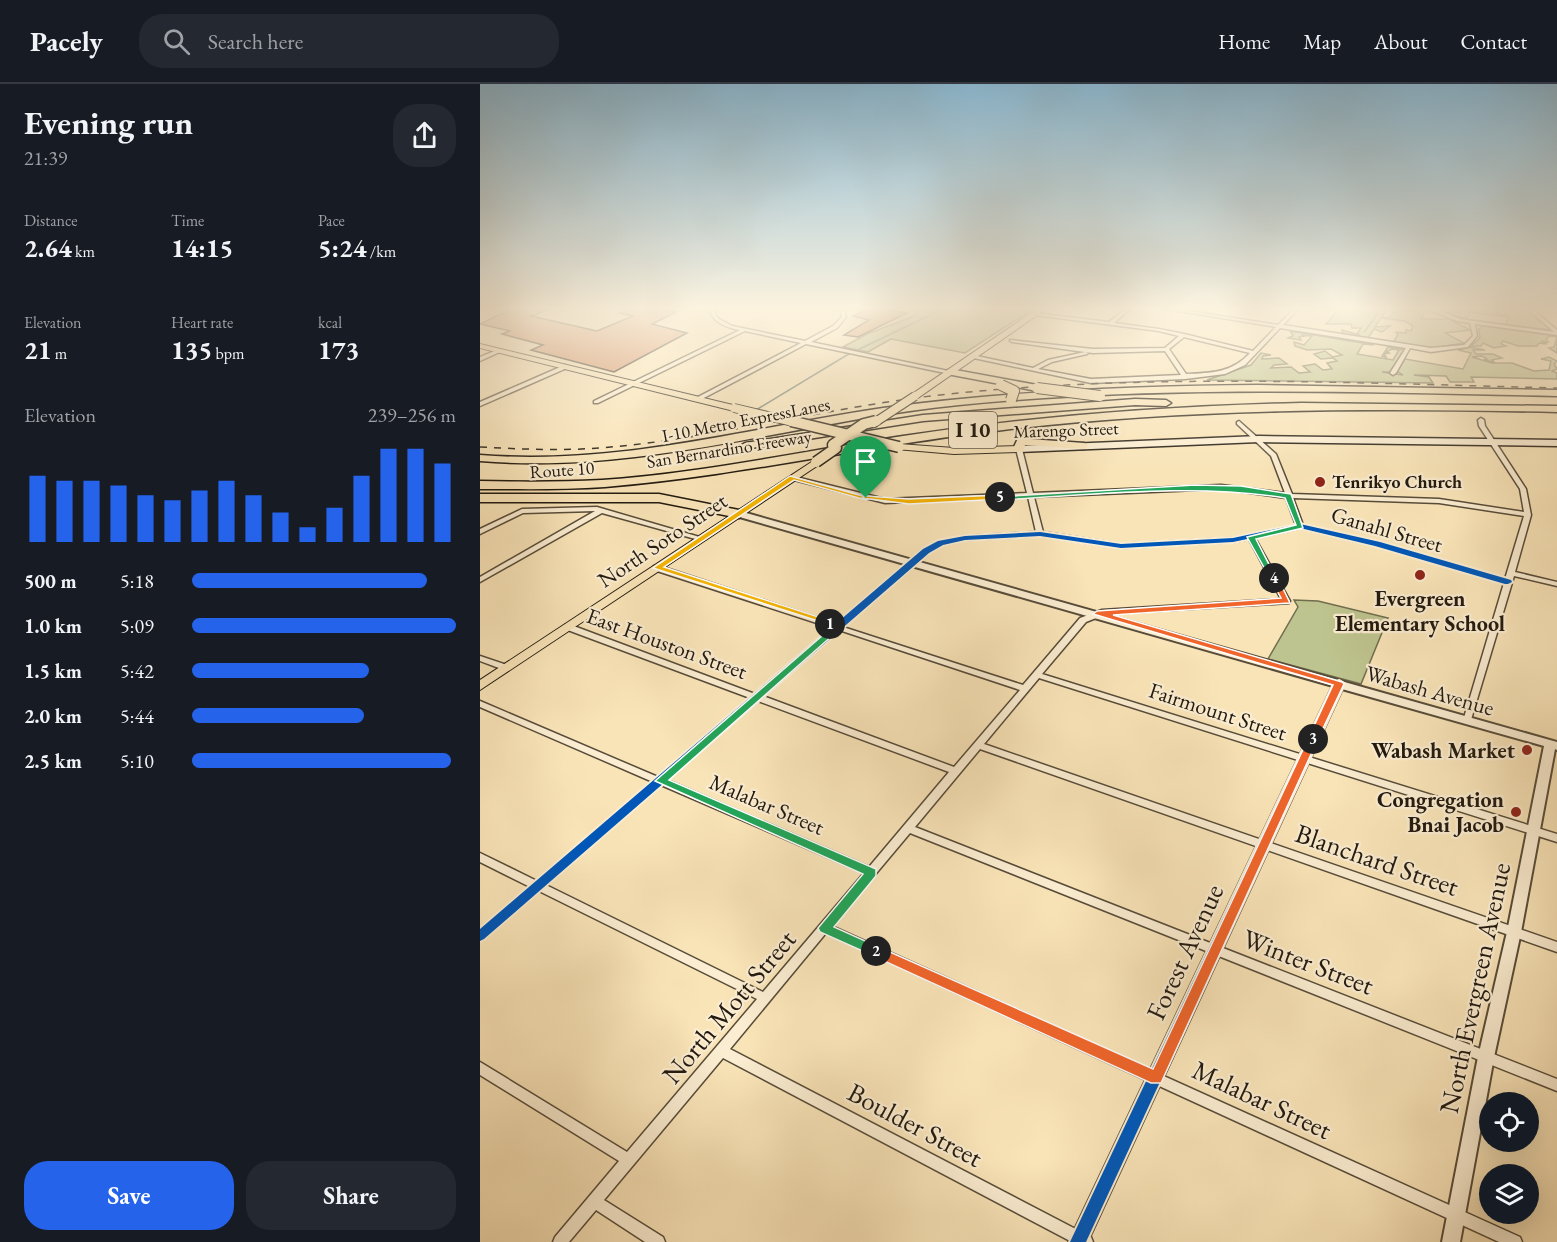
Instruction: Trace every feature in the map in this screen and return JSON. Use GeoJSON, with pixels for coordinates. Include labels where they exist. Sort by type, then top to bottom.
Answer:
{"type":"FeatureCollection","features":[{"type":"Feature","properties":{"kind":"highway"},"geometry":{"type":"LineString","coordinates":[[950,372],[1066,394],[1383,398]]}},
{"type":"Feature","properties":{"kind":"highway"},"geometry":{"type":"LineString","coordinates":[[644,462],[840,423],[988,405],[1011,400],[1014,391],[1006,384]]}},
{"type":"Feature","properties":{"kind":"highway","name":"I-10 Metro ExpressLanes"},"geometry":{"type":"LineString","coordinates":[[480,450],[545,456],[622,452],[850,413],[1009,393],[1214,384],[1557,391]]}},
{"type":"Feature","properties":{"kind":"highway","name":"I-10 Metro ExpressLanes"},"geometry":{"type":"LineString","coordinates":[[480,458],[554,461],[620,458],[909,408],[1033,396],[1274,388],[1557,391]]}},
{"type":"Feature","properties":{"kind":"highway","name":"San Bernardino Freeway"},"geometry":{"type":"LineString","coordinates":[[480,475],[560,476],[656,470],[948,424],[1166,403],[1251,399],[1557,400]]}},
{"type":"Feature","properties":{"kind":"highway","name":"I 10"},"geometry":{"type":"LineString","coordinates":[[644,462],[923,418],[1135,402],[1166,403]]}},
{"type":"Feature","properties":{"kind":"highway"},"geometry":{"type":"LineString","coordinates":[[1019,449],[1020,439],[1024,436],[1303,406]]}},
{"type":"Feature","properties":{"kind":"highway","name":"San Bernardino Freeway"},"geometry":{"type":"LineString","coordinates":[[480,485],[561,486],[646,481],[976,429],[1151,414],[1303,406],[1557,409]]}},
{"type":"Feature","properties":{"kind":"highway"},"geometry":{"type":"LineString","coordinates":[[1024,436],[1023,441],[1032,444],[1084,446]]}},
{"type":"Feature","properties":{"kind":"highway","name":"Route 10"},"geometry":{"type":"LineString","coordinates":[[480,466],[551,468],[644,462]]}},
{"type":"Feature","properties":{"kind":"highway","name":"Route 10"},"geometry":{"type":"LineString","coordinates":[[480,491],[569,488],[646,481]]}},
{"type":"Feature","properties":{"kind":"highway"},"geometry":{"type":"LineString","coordinates":[[480,498],[659,498],[697,503],[739,514]]}},
{"type":"Feature","properties":{"kind":"main road","name":"Marengo Street"},"geometry":{"type":"LineString","coordinates":[[549,363],[899,447],[954,451],[1259,439],[1494,444],[1557,443]]}},
{"type":"Feature","properties":{"kind":"main road","name":"North Soto Street"},"geometry":{"type":"LineString","coordinates":[[480,686],[836,448],[845,447],[852,437],[875,426],[872,424],[963,363]]}},
{"type":"Feature","properties":{"kind":"street"},"geometry":{"type":"LineString","coordinates":[[596,402],[676,363]]}},
{"type":"Feature","properties":{"kind":"street"},"geometry":{"type":"LineString","coordinates":[[698,399],[766,363]]}},
{"type":"Feature","properties":{"kind":"street"},"geometry":{"type":"LineString","coordinates":[[907,363],[950,372]]}},
{"type":"Feature","properties":{"kind":"street"},"geometry":{"type":"LineString","coordinates":[[1003,363],[1091,381],[1185,377],[1225,372],[1244,363]]}},
{"type":"Feature","properties":{"kind":"street"},"geometry":{"type":"LineString","coordinates":[[1034,369],[1046,363]]}},
{"type":"Feature","properties":{"kind":"street"},"geometry":{"type":"LineString","coordinates":[[1176,363],[1185,377]]}},
{"type":"Feature","properties":{"kind":"street"},"geometry":{"type":"LineString","coordinates":[[1393,373],[1399,363]]}},
{"type":"Feature","properties":{"kind":"street"},"geometry":{"type":"LineString","coordinates":[[480,404],[565,367]]}},
{"type":"Feature","properties":{"kind":"street"},"geometry":{"type":"LineString","coordinates":[[1467,721],[1528,515],[1523,489],[1482,426],[1481,420]]}},
{"type":"Feature","properties":{"kind":"street"},"geometry":{"type":"LineString","coordinates":[[1239,423],[1270,449],[1278,463],[1300,526]]}},
{"type":"Feature","properties":{"kind":"street"},"geometry":{"type":"LineString","coordinates":[[1019,449],[1040,534]]}},
{"type":"Feature","properties":{"kind":"street"},"geometry":{"type":"LineString","coordinates":[[792,478],[885,501],[1195,487],[1241,489],[1288,496],[1439,501],[1528,515]]}},
{"type":"Feature","properties":{"kind":"street"},"geometry":{"type":"LineString","coordinates":[[480,580],[603,509]]}},
{"type":"Feature","properties":{"kind":"street"},"geometry":{"type":"LineString","coordinates":[[480,532],[522,511],[603,509],[700,539]]}},
{"type":"Feature","properties":{"kind":"street","name":"Wabash Avenue"},"geometry":{"type":"LineString","coordinates":[[739,514],[1554,745]]}},
{"type":"Feature","properties":{"kind":"street","name":"Ganahl Street"},"geometry":{"type":"LineString","coordinates":[[480,936],[933,547],[951,541],[1040,534],[1121,546],[1251,537],[1300,526],[1377,544],[1508,582]]}},
{"type":"Feature","properties":{"kind":"street"},"geometry":{"type":"LineString","coordinates":[[1097,614],[1286,601],[1251,537]]}},
{"type":"Feature","properties":{"kind":"street"},"geometry":{"type":"LineString","coordinates":[[657,568],[1026,688]]}},
{"type":"Feature","properties":{"kind":"street"},"geometry":{"type":"LineString","coordinates":[[1512,573],[1557,584]]}},
{"type":"Feature","properties":{"kind":"street","name":"North Mott Street"},"geometry":{"type":"LineString","coordinates":[[560,1242],[1083,620],[1097,614]]}},
{"type":"Feature","properties":{"kind":"street","name":"East Houston Street"},"geometry":{"type":"LineString","coordinates":[[568,627],[955,771]]}},
{"type":"Feature","properties":{"kind":"street"},"geometry":{"type":"LineString","coordinates":[[480,658],[507,668]]}},
{"type":"Feature","properties":{"kind":"street","name":"Fairmount Street"},"geometry":{"type":"LineString","coordinates":[[1038,675],[1557,838]]}},
{"type":"Feature","properties":{"kind":"street","name":"Forest Avenue"},"geometry":{"type":"LineString","coordinates":[[1081,1241],[1339,684]]}},
{"type":"Feature","properties":{"kind":"street","name":"Malabar Street"},"geometry":{"type":"LineString","coordinates":[[480,704],[872,872]]}},
{"type":"Feature","properties":{"kind":"street","name":"Blanchard Street"},"geometry":{"type":"LineString","coordinates":[[978,745],[1557,947]]}},
{"type":"Feature","properties":{"kind":"street","name":"North Evergreen Avenue"},"geometry":{"type":"LineString","coordinates":[[1450,1242],[1486,1056],[1554,745]]}},
{"type":"Feature","properties":{"kind":"street","name":"Winter Street"},"geometry":{"type":"LineString","coordinates":[[908,828],[1557,1085]]}},
{"type":"Feature","properties":{"kind":"street"},"geometry":{"type":"LineString","coordinates":[[480,857],[765,998]]}},
{"type":"Feature","properties":{"kind":"street","name":"Malabar Street"},"geometry":{"type":"LineString","coordinates":[[825,928],[1515,1242]]}},
{"type":"Feature","properties":{"kind":"street","name":"Boulder Street"},"geometry":{"type":"LineString","coordinates":[[722,1051],[1081,1241]]}},
{"type":"Feature","properties":{"kind":"street"},"geometry":{"type":"LineString","coordinates":[[480,1068],[628,1160]]}},
{"type":"Feature","properties":{"kind":"street"},"geometry":{"type":"LineString","coordinates":[[594,1201],[658,1242]]}},
{"type":"Feature","properties":{"kind":"green space"},"geometry":{"type":"Polygon","coordinates":[[[1253,363],[1286,363],[1274,365],[1271,368],[1291,367],[1299,373],[1310,372],[1303,366],[1315,364],[1323,370],[1332,369],[1327,363],[1396,363],[1390,372],[1382,372],[1403,375],[1397,371],[1402,363],[1428,363],[1463,369],[1466,363],[1512,363],[1534,371],[1549,370],[1551,363],[1555,363],[1557,369],[1552,371],[1557,373],[1557,379],[1471,377],[1474,382],[1450,382],[1446,376],[1414,375],[1429,377],[1433,383],[1207,380],[1253,363]]]}},
{"type":"Feature","properties":{"kind":"green space"},"geometry":{"type":"Polygon","coordinates":[[[1294,600],[1318,601],[1388,618],[1361,684],[1268,659],[1298,607],[1294,600]]]}},
{"type":"Feature","properties":{"kind":"building"},"geometry":{"type":"Polygon","coordinates":[[[580,363],[631,363],[614,372],[580,363]]]}},
{"type":"Feature","properties":{"kind":"waterway"},"geometry":{"type":"LineString","coordinates":[[756,410],[834,363]]}},
{"type":"Feature","properties":{"kind":"waterway"},"geometry":{"type":"LineString","coordinates":[[745,423],[743,421],[749,415]]}},
{"type":"Feature","properties":{"kind":"railway"},"geometry":{"type":"LineString","coordinates":[[480,447],[570,449],[643,444],[905,399],[1025,388],[1253,381],[1557,388]]}},
{"type":"Feature","properties":{"kind":"cycle path"},"geometry":{"type":"LineString","coordinates":[[480,936],[926,551],[941,543],[965,538],[1040,534],[1121,546],[1233,540],[1300,526],[1377,544],[1508,582]]}},
{"type":"Feature","properties":{"kind":"cycle path"},"geometry":{"type":"LineString","coordinates":[[1078,1242],[1339,684]]}},
{"type":"Feature","properties":{"kind":"place","name":"Tenrikyo Church"},"geometry":{"type":"Point","coordinates":[1320,482]}},
{"type":"Feature","properties":{"kind":"place","name":"Evergreen Elementary School"},"geometry":{"type":"Point","coordinates":[1420,575]}},
{"type":"Feature","properties":{"kind":"place","name":"Wabash Market"},"geometry":{"type":"Point","coordinates":[1527,750]}},
{"type":"Feature","properties":{"kind":"place","name":"Congregation Bnai Jacob"},"geometry":{"type":"Point","coordinates":[1516,812]}},
{"type":"Feature","properties":{"kind":"route"},"geometry":{"type":"LineString","coordinates":[[792,478],[866,498],[885,501],[918,501],[1195,487],[1221,487],[1288,496],[1300,526],[1251,537],[1286,601],[1097,614],[1339,684],[1156,1078],[825,928],[872,872],[660,781],[838,627],[657,568],[792,478]]}}]}
